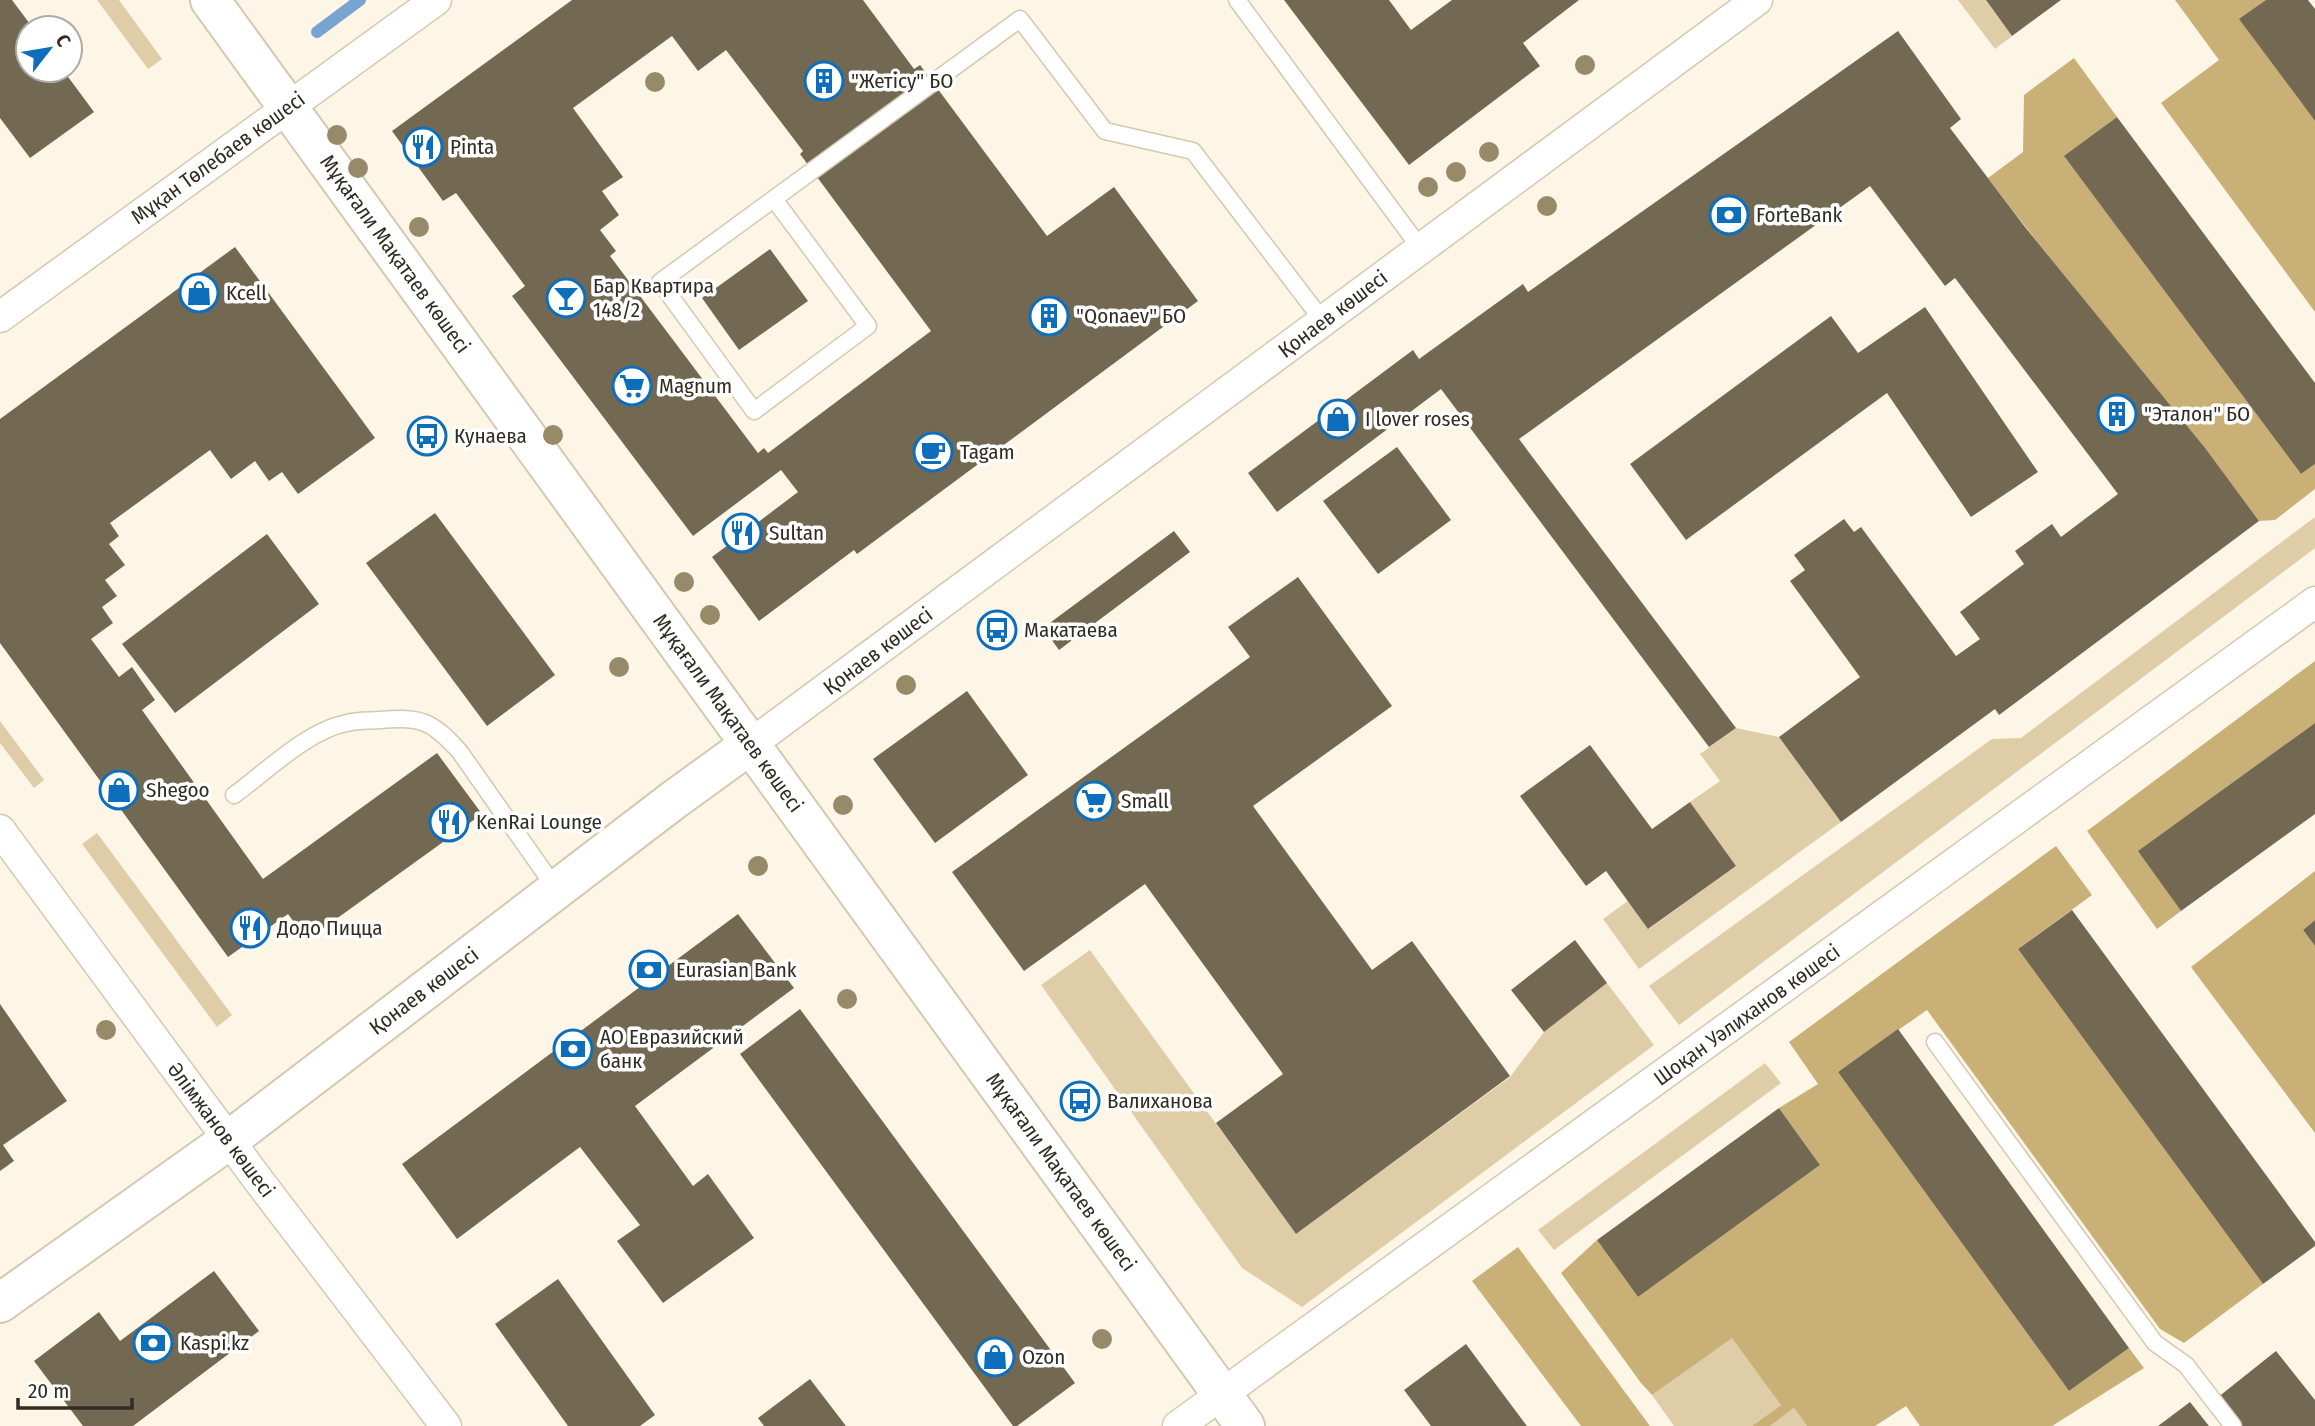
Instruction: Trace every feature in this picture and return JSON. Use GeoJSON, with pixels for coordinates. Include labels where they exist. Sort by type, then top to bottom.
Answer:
{"type":"FeatureCollection","features":[{"type":"Feature","properties":{"kind":"main road","name":"Мұқағали Мақатаев көшесі"},"geometry":{"type":"LineString","coordinates":[[210,0],[1245,1426]]}},
{"type":"Feature","properties":{"kind":"main road","name":"Қонаев көшесі"},"geometry":{"type":"LineString","coordinates":[[0,1303],[229,1140],[751,744]]}},
{"type":"Feature","properties":{"kind":"street","name":"Мұқан Төлебаев көшесі"},"geometry":{"type":"LineString","coordinates":[[0,317],[436,0]]}},
{"type":"Feature","properties":{"kind":"street","name":"Қонаев көшесі"},"geometry":{"type":"LineString","coordinates":[[751,744],[1757,0]]}},
{"type":"Feature","properties":{"kind":"street","name":"Шоқан Уәлиханов көшесі"},"geometry":{"type":"LineString","coordinates":[[1178,1426],[2315,602]]}},
{"type":"Feature","properties":{"kind":"street","name":"Әлімжанов көшесі"},"geometry":{"type":"LineString","coordinates":[[0,830],[229,1140],[446,1426]]}},
{"type":"Feature","properties":{"kind":"lane"},"geometry":{"type":"LineString","coordinates":[[1237,0],[1421,248]]}},
{"type":"Feature","properties":{"kind":"lane"},"geometry":{"type":"LineString","coordinates":[[774,199],[868,326],[754,411],[660,282],[1020,19],[1105,131],[1193,151],[1323,321]]}},
{"type":"Feature","properties":{"kind":"lane"},"geometry":{"type":"LineString","coordinates":[[234,795],[305,742],[329,729],[347,723],[408,718],[428,723],[460,752],[557,889]]}},
{"type":"Feature","properties":{"kind":"lane"},"geometry":{"type":"LineString","coordinates":[[1936,1042],[2155,1343],[2186,1365],[2233,1426]]}},
{"type":"Feature","properties":{"kind":"shaded area"},"geometry":{"type":"Polygon","coordinates":[[[97,0],[119,0],[162,59],[148,69],[97,0]]]}},
{"type":"Feature","properties":{"kind":"shaded area"},"geometry":{"type":"Polygon","coordinates":[[[1958,0],[1986,0],[2012,36],[1995,49],[1958,0]]]}},
{"type":"Feature","properties":{"kind":"shaded area"},"geometry":{"type":"Polygon","coordinates":[[[2175,0],[2266,0],[2240,20],[2315,121],[2315,312],[2161,103],[2219,60],[2175,0]]]}},
{"type":"Feature","properties":{"kind":"shaded area"},"geometry":{"type":"Polygon","coordinates":[[[2074,58],[2117,117],[2065,157],[2301,474],[2315,464],[2315,489],[2275,520],[2259,521],[1988,178],[2023,152],[2024,95],[2074,58]]]}},
{"type":"Feature","properties":{"kind":"shaded area"},"geometry":{"type":"Polygon","coordinates":[[[2315,517],[2315,548],[1679,1025],[1649,986],[1992,739],[2021,738],[2315,517]]]}},
{"type":"Feature","properties":{"kind":"shaded area"},"geometry":{"type":"Polygon","coordinates":[[[2315,661],[2315,723],[2139,851],[2181,911],[2157,929],[2087,831],[2315,661]]]}},
{"type":"Feature","properties":{"kind":"shaded area"},"geometry":{"type":"Polygon","coordinates":[[[0,721],[44,780],[34,788],[0,743],[0,721]]]}},
{"type":"Feature","properties":{"kind":"shaded area"},"geometry":{"type":"Polygon","coordinates":[[[1736,728],[1779,737],[1841,822],[1639,969],[1603,919],[1628,901],[1649,929],[1736,866],[1690,802],[1720,781],[1700,754],[1736,728]]]}},
{"type":"Feature","properties":{"kind":"shaded area"},"geometry":{"type":"Polygon","coordinates":[[[97,833],[232,1015],[217,1027],[82,844],[97,833]]]}},
{"type":"Feature","properties":{"kind":"shaded area"},"geometry":{"type":"Polygon","coordinates":[[[2056,846],[2092,895],[2018,949],[2263,1284],[2184,1343],[2160,1329],[1927,1010],[1838,1072],[2069,1391],[2129,1348],[2144,1368],[2052,1426],[1920,1426],[1906,1406],[1875,1426],[1807,1426],[1794,1408],[1770,1426],[1752,1426],[1781,1405],[1732,1338],[1652,1395],[1561,1273],[1597,1240],[1638,1297],[1820,1165],[1779,1108],[1818,1084],[1789,1042],[2056,846]]]}},
{"type":"Feature","properties":{"kind":"shaded area"},"geometry":{"type":"Polygon","coordinates":[[[2315,871],[2315,920],[2303,930],[2315,946],[2315,1133],[2191,967],[2315,871]]]}},
{"type":"Feature","properties":{"kind":"shaded area"},"geometry":{"type":"Polygon","coordinates":[[[1090,950],[1296,1234],[1510,1077],[1544,1032],[1607,983],[1654,1045],[1302,1307],[1242,1268],[1041,985],[1090,950]]]}},
{"type":"Feature","properties":{"kind":"shaded area"},"geometry":{"type":"Polygon","coordinates":[[[1765,1063],[1781,1083],[1554,1250],[1538,1230],[1765,1063]]]}},
{"type":"Feature","properties":{"kind":"shaded area"},"geometry":{"type":"Polygon","coordinates":[[[1518,1247],[1650,1426],[1581,1426],[1472,1281],[1518,1247]]]}},
{"type":"Feature","properties":{"kind":"shaded area"},"geometry":{"type":"Polygon","coordinates":[[[1732,1337],[1781,1405],[1752,1426],[1674,1426],[1652,1395],[1732,1337]]]}},
{"type":"Feature","properties":{"kind":"shaded area"},"geometry":{"type":"Polygon","coordinates":[[[1794,1408],[1807,1426],[1770,1426],[1794,1408]]]}},
{"type":"Feature","properties":{"kind":"building"},"geometry":{"type":"Polygon","coordinates":[[[0,0],[12,0],[22,14],[14,14],[14,84],[73,84],[94,112],[30,158],[0,118],[0,0]]]}},
{"type":"Feature","properties":{"kind":"building"},"geometry":{"type":"Polygon","coordinates":[[[572,0],[863,0],[914,69],[920,65],[1047,236],[1114,187],[1198,301],[857,554],[854,550],[759,621],[712,557],[798,492],[781,470],[693,536],[512,296],[525,286],[456,193],[443,201],[392,131],[572,0]],[[672,36],[573,108],[623,177],[602,191],[619,215],[600,230],[616,251],[610,256],[758,453],[764,448],[768,453],[931,331],[800,154],[803,151],[726,50],[698,71],[672,36]]]}},
{"type":"Feature","properties":{"kind":"building"},"geometry":{"type":"Polygon","coordinates":[[[1284,0],[1389,0],[1411,30],[1452,0],[1579,0],[1523,43],[1540,66],[1409,165],[1284,0]]]}},
{"type":"Feature","properties":{"kind":"building"},"geometry":{"type":"Polygon","coordinates":[[[1986,0],[2061,0],[2012,36],[1986,0]]]}},
{"type":"Feature","properties":{"kind":"building"},"geometry":{"type":"Polygon","coordinates":[[[2266,0],[2308,0],[2315,9],[2315,121],[2239,19],[2266,0]]]}},
{"type":"Feature","properties":{"kind":"building","name":"\"Эталон\" БО"},"geometry":{"type":"Polygon","coordinates":[[[1898,31],[1961,119],[1950,128],[2025,227],[2205,448],[2259,521],[1999,715],[1995,709],[1841,822],[1779,737],[1860,677],[1790,581],[1805,570],[1794,555],[1844,519],[1854,532],[1861,527],[1956,656],[1980,639],[1960,612],[2024,564],[2015,551],[2052,524],[2061,537],[2118,494],[1955,278],[1945,286],[1870,186],[1519,439],[1736,728],[1709,747],[1441,389],[1277,512],[1248,473],[1413,350],[1419,359],[1523,284],[1528,292],[1898,31]]]}},
{"type":"Feature","properties":{"kind":"building"},"geometry":{"type":"Polygon","coordinates":[[[2117,117],[2315,383],[2315,464],[2301,474],[2064,156],[2117,117]]]}},
{"type":"Feature","properties":{"kind":"building"},"geometry":{"type":"Polygon","coordinates":[[[235,247],[375,438],[298,494],[282,472],[269,481],[255,461],[231,479],[210,450],[110,523],[119,536],[109,544],[125,565],[105,580],[117,596],[102,607],[113,623],[91,639],[119,677],[132,667],[155,700],[142,710],[263,879],[437,753],[482,814],[307,940],[288,914],[228,957],[0,643],[0,419],[235,247]]]}},
{"type":"Feature","properties":{"kind":"building"},"geometry":{"type":"Polygon","coordinates":[[[770,249],[808,301],[739,350],[702,298],[770,249]]]}},
{"type":"Feature","properties":{"kind":"building"},"geometry":{"type":"Polygon","coordinates":[[[1925,307],[2038,472],[1971,517],[1887,393],[1686,540],[1630,464],[1831,316],[1858,353],[1925,307]]]}},
{"type":"Feature","properties":{"kind":"building"},"geometry":{"type":"Polygon","coordinates":[[[1397,447],[1451,520],[1378,574],[1323,501],[1397,447]]]}},
{"type":"Feature","properties":{"kind":"building"},"geometry":{"type":"Polygon","coordinates":[[[435,513],[555,675],[487,726],[366,563],[435,513]]]}},
{"type":"Feature","properties":{"kind":"building"},"geometry":{"type":"Polygon","coordinates":[[[1174,531],[1190,552],[1059,650],[1043,628],[1174,531]]]}},
{"type":"Feature","properties":{"kind":"building"},"geometry":{"type":"Polygon","coordinates":[[[267,534],[319,604],[175,713],[122,644],[267,534]]]}},
{"type":"Feature","properties":{"kind":"building"},"geometry":{"type":"Polygon","coordinates":[[[1298,577],[1392,706],[1253,806],[1372,970],[1412,941],[1510,1076],[1296,1234],[1216,1123],[1283,1074],[1145,884],[1024,971],[952,872],[1250,657],[1228,627],[1298,577]]]}},
{"type":"Feature","properties":{"kind":"building"},"geometry":{"type":"Polygon","coordinates":[[[967,691],[1028,775],[935,843],[873,759],[967,691]]]}},
{"type":"Feature","properties":{"kind":"building"},"geometry":{"type":"Polygon","coordinates":[[[2315,723],[2315,814],[2181,911],[2138,851],[2315,723]]]}},
{"type":"Feature","properties":{"kind":"building"},"geometry":{"type":"Polygon","coordinates":[[[1590,745],[1652,829],[1690,802],[1736,866],[1648,929],[1606,871],[1586,886],[1520,796],[1590,745]]]}},
{"type":"Feature","properties":{"kind":"building"},"geometry":{"type":"Polygon","coordinates":[[[2072,910],[2315,1242],[2315,1246],[2263,1284],[2018,949],[2072,910]]]}},
{"type":"Feature","properties":{"kind":"building"},"geometry":{"type":"Polygon","coordinates":[[[738,914],[794,988],[635,1106],[693,1186],[708,1174],[754,1238],[663,1303],[617,1241],[640,1225],[580,1147],[457,1239],[402,1164],[738,914]]]}},
{"type":"Feature","properties":{"kind":"building"},"geometry":{"type":"Polygon","coordinates":[[[2315,920],[2315,946],[2303,930],[2315,920]]]}},
{"type":"Feature","properties":{"kind":"building"},"geometry":{"type":"Polygon","coordinates":[[[1575,940],[1607,983],[1544,1032],[1511,990],[1575,940]]]}},
{"type":"Feature","properties":{"kind":"building"},"geometry":{"type":"Polygon","coordinates":[[[0,1004],[67,1101],[3,1145],[14,1161],[0,1171],[0,1004]]]}},
{"type":"Feature","properties":{"kind":"building"},"geometry":{"type":"Polygon","coordinates":[[[800,1009],[1075,1383],[1017,1426],[1013,1426],[740,1054],[800,1009]]]}},
{"type":"Feature","properties":{"kind":"building"},"geometry":{"type":"Polygon","coordinates":[[[1898,1029],[2129,1348],[2069,1391],[1838,1072],[1898,1029]]]}},
{"type":"Feature","properties":{"kind":"building"},"geometry":{"type":"Polygon","coordinates":[[[1779,1108],[1820,1165],[1638,1297],[1597,1240],[1779,1108]]]}},
{"type":"Feature","properties":{"kind":"building"},"geometry":{"type":"Polygon","coordinates":[[[214,1271],[259,1331],[133,1426],[83,1426],[34,1361],[99,1312],[120,1341],[214,1271]]]}},
{"type":"Feature","properties":{"kind":"building"},"geometry":{"type":"Polygon","coordinates":[[[558,1279],[655,1415],[640,1426],[568,1426],[495,1324],[558,1279]]]}},
{"type":"Feature","properties":{"kind":"building"},"geometry":{"type":"Polygon","coordinates":[[[1466,1344],[1527,1426],[1431,1426],[1404,1390],[1466,1344]]]}},
{"type":"Feature","properties":{"kind":"building"},"geometry":{"type":"Polygon","coordinates":[[[2276,1351],[2315,1400],[2315,1426],[2240,1426],[2217,1398],[2276,1351]]]}},
{"type":"Feature","properties":{"kind":"building"},"geometry":{"type":"Polygon","coordinates":[[[810,1379],[846,1426],[764,1426],[758,1418],[810,1379]]]}},
{"type":"Feature","properties":{"kind":"building"},"geometry":{"type":"Polygon","coordinates":[[[2190,1402],[2209,1426],[2158,1426],[2190,1402]]]}},
{"type":"Feature","properties":{"kind":"waterway"},"geometry":{"type":"LineString","coordinates":[[317,32],[360,0]]}},
{"type":"Feature","properties":{"kind":"place","name":"\"Жетісу\" БО"},"geometry":{"type":"Point","coordinates":[824,81]}},
{"type":"Feature","properties":{"kind":"place","name":"Pinta"},"geometry":{"type":"Point","coordinates":[423,147]}},
{"type":"Feature","properties":{"kind":"place","name":"ForteBank"},"geometry":{"type":"Point","coordinates":[1729,215]}},
{"type":"Feature","properties":{"kind":"place","name":"Kcell"},"geometry":{"type":"Point","coordinates":[199,293]}},
{"type":"Feature","properties":{"kind":"place","name":"Бар Квартира 148/2"},"geometry":{"type":"Point","coordinates":[566,298]}},
{"type":"Feature","properties":{"kind":"place","name":"\"Qonaev\" БО"},"geometry":{"type":"Point","coordinates":[1049,316]}},
{"type":"Feature","properties":{"kind":"place","name":"Magnum"},"geometry":{"type":"Point","coordinates":[632,386]}},
{"type":"Feature","properties":{"kind":"place","name":"\"Эталон\" БО"},"geometry":{"type":"Point","coordinates":[2117,414]}},
{"type":"Feature","properties":{"kind":"place","name":"I lover roses"},"geometry":{"type":"Point","coordinates":[1338,419]}},
{"type":"Feature","properties":{"kind":"place","name":"Кунаева"},"geometry":{"type":"Point","coordinates":[427,436]}},
{"type":"Feature","properties":{"kind":"place","name":"Tagam"},"geometry":{"type":"Point","coordinates":[933,452]}},
{"type":"Feature","properties":{"kind":"place","name":"Sultan"},"geometry":{"type":"Point","coordinates":[742,533]}},
{"type":"Feature","properties":{"kind":"place","name":"Макатаева"},"geometry":{"type":"Point","coordinates":[997,630]}},
{"type":"Feature","properties":{"kind":"place","name":"Shegoo"},"geometry":{"type":"Point","coordinates":[119,790]}},
{"type":"Feature","properties":{"kind":"place","name":"Small"},"geometry":{"type":"Point","coordinates":[1094,801]}},
{"type":"Feature","properties":{"kind":"place","name":"KenRai Lounge"},"geometry":{"type":"Point","coordinates":[449,822]}},
{"type":"Feature","properties":{"kind":"place","name":"Додо Пицца"},"geometry":{"type":"Point","coordinates":[250,928]}},
{"type":"Feature","properties":{"kind":"place","name":"Eurasian Bank"},"geometry":{"type":"Point","coordinates":[649,970]}},
{"type":"Feature","properties":{"kind":"place","name":"АО Евразийский банк"},"geometry":{"type":"Point","coordinates":[573,1049]}},
{"type":"Feature","properties":{"kind":"place","name":"Валиханова"},"geometry":{"type":"Point","coordinates":[1080,1101]}},
{"type":"Feature","properties":{"kind":"place","name":"Kaspi.kz"},"geometry":{"type":"Point","coordinates":[153,1343]}},
{"type":"Feature","properties":{"kind":"place","name":"Ozon"},"geometry":{"type":"Point","coordinates":[995,1357]}}]}
